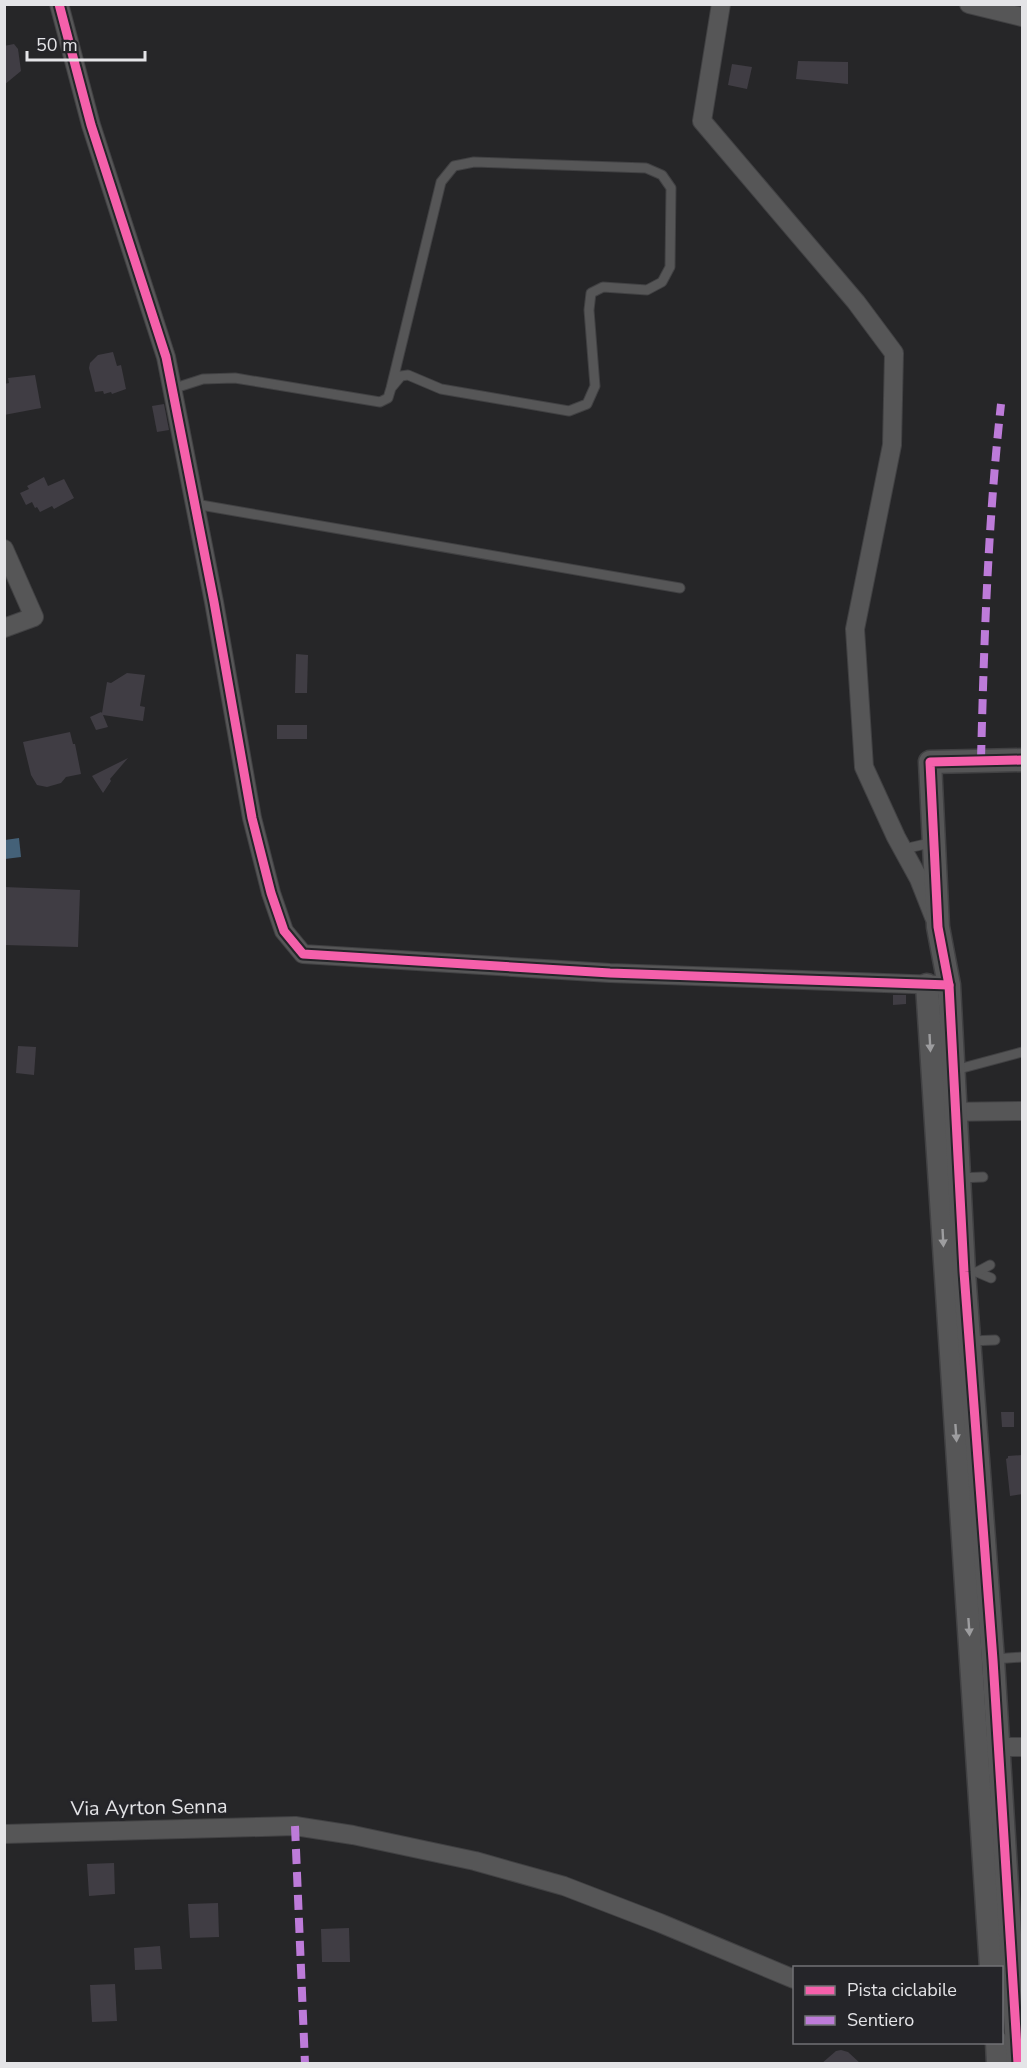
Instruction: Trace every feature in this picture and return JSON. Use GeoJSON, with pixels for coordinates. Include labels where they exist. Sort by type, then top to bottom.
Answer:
{"type":"FeatureCollection","features":[{"type":"Feature","properties":{"kind":"street"},"geometry":{"type":"LineString","coordinates":[[59,4],[91,125],[166,357],[214,602],[252,818],[270,893],[284,931],[303,954],[610,973],[938,985]]}},
{"type":"Feature","properties":{"kind":"street"},"geometry":{"type":"LineString","coordinates":[[721,4],[702,121],[856,302],[894,353],[892,445],[855,629],[864,767],[896,837],[919,879],[938,927]]}},
{"type":"Feature","properties":{"kind":"street"},"geometry":{"type":"LineString","coordinates":[[969,4],[1023,17]]}},
{"type":"Feature","properties":{"kind":"street"},"geometry":{"type":"LineString","coordinates":[[4,549],[34,617],[4,628]]}},
{"type":"Feature","properties":{"kind":"street"},"geometry":{"type":"LineString","coordinates":[[1014,2063],[998,1915],[959,1342],[962,1273],[949,1179],[938,985],[938,927],[930,762],[1023,760]]}},
{"type":"Feature","properties":{"kind":"street"},"geometry":{"type":"LineString","coordinates":[[945,1112],[1023,1111]]}},
{"type":"Feature","properties":{"kind":"street"},"geometry":{"type":"LineString","coordinates":[[988,1747],[1023,1747]]}},
{"type":"Feature","properties":{"kind":"street","name":"Via Ayrton Senna"},"geometry":{"type":"LineString","coordinates":[[4,1834],[295,1826],[352,1835],[475,1861],[564,1886],[671,1927],[793,1978]]}},
{"type":"Feature","properties":{"kind":"street"},"geometry":{"type":"LineString","coordinates":[[992,1966],[998,1915]]}},
{"type":"Feature","properties":{"kind":"street"},"geometry":{"type":"LineString","coordinates":[[998,2044],[1014,2063]]}},
{"type":"Feature","properties":{"kind":"lane"},"geometry":{"type":"LineString","coordinates":[[172,389],[203,379],[235,378],[380,402],[388,398],[391,388],[441,182],[454,166],[474,162],[646,168],[662,174],[671,188],[670,267],[662,282],[647,290],[603,287],[591,293],[589,310],[595,386],[587,404],[569,411],[441,388],[408,375],[401,376],[391,388]]}},
{"type":"Feature","properties":{"kind":"lane"},"geometry":{"type":"LineString","coordinates":[[195,504],[680,588]]}},
{"type":"Feature","properties":{"kind":"lane"},"geometry":{"type":"LineString","coordinates":[[904,849],[934,842]]}},
{"type":"Feature","properties":{"kind":"lane"},"geometry":{"type":"LineString","coordinates":[[943,1071],[1023,1052]]}},
{"type":"Feature","properties":{"kind":"lane"},"geometry":{"type":"LineString","coordinates":[[949,1179],[983,1177]]}},
{"type":"Feature","properties":{"kind":"lane"},"geometry":{"type":"LineString","coordinates":[[962,1273],[990,1265]]}},
{"type":"Feature","properties":{"kind":"lane"},"geometry":{"type":"LineString","coordinates":[[962,1273],[991,1278]]}},
{"type":"Feature","properties":{"kind":"lane"},"geometry":{"type":"LineString","coordinates":[[959,1342],[995,1340]]}},
{"type":"Feature","properties":{"kind":"lane"},"geometry":{"type":"LineString","coordinates":[[982,1660],[1023,1657]]}},
{"type":"Feature","properties":{"kind":"water"},"geometry":{"type":"Polygon","coordinates":[[[19,838],[21,857],[5,859],[5,840],[19,838]]]}},
{"type":"Feature","properties":{"kind":"building"},"geometry":{"type":"Polygon","coordinates":[[[14,44],[18,49],[21,71],[4,85],[4,46],[14,44]]]}},
{"type":"Feature","properties":{"kind":"building"},"geometry":{"type":"Polygon","coordinates":[[[798,61],[848,62],[848,84],[796,79],[798,61]]]}},
{"type":"Feature","properties":{"kind":"building"},"geometry":{"type":"Polygon","coordinates":[[[732,64],[752,67],[747,89],[728,85],[732,64]]]}},
{"type":"Feature","properties":{"kind":"building"},"geometry":{"type":"Polygon","coordinates":[[[113,352],[117,366],[121,365],[126,389],[112,394],[111,392],[104,394],[103,391],[95,392],[89,368],[90,363],[98,355],[113,352]]]}},
{"type":"Feature","properties":{"kind":"building"},"geometry":{"type":"Polygon","coordinates":[[[35,375],[41,408],[4,415],[4,384],[9,383],[8,378],[35,375]]]}},
{"type":"Feature","properties":{"kind":"building"},"geometry":{"type":"Polygon","coordinates":[[[164,404],[169,430],[157,432],[152,406],[164,404]]]}},
{"type":"Feature","properties":{"kind":"building"},"geometry":{"type":"Polygon","coordinates":[[[44,477],[48,486],[64,479],[74,498],[54,509],[52,506],[40,512],[32,502],[26,505],[20,493],[29,489],[27,486],[44,477]]]}},
{"type":"Feature","properties":{"kind":"building"},"geometry":{"type":"Polygon","coordinates":[[[296,654],[308,655],[307,693],[295,693],[296,654]]]}},
{"type":"Feature","properties":{"kind":"building"},"geometry":{"type":"Polygon","coordinates":[[[127,673],[145,675],[140,706],[145,707],[143,721],[103,715],[108,727],[96,730],[90,717],[102,713],[107,682],[111,683],[127,673]]]}},
{"type":"Feature","properties":{"kind":"building"},"geometry":{"type":"Polygon","coordinates":[[[277,725],[307,725],[307,739],[277,739],[277,725]]]}},
{"type":"Feature","properties":{"kind":"building"},"geometry":{"type":"Polygon","coordinates":[[[70,732],[81,774],[66,777],[61,783],[47,787],[37,785],[31,775],[23,742],[70,732]]]}},
{"type":"Feature","properties":{"kind":"building"},"geometry":{"type":"Polygon","coordinates":[[[128,758],[110,779],[103,793],[92,776],[128,758]]]}},
{"type":"Feature","properties":{"kind":"building"},"geometry":{"type":"Polygon","coordinates":[[[4,887],[80,890],[78,947],[4,945],[4,887]]]}},
{"type":"Feature","properties":{"kind":"building"},"geometry":{"type":"Polygon","coordinates":[[[893,995],[906,995],[906,1004],[893,1005],[893,995]]]}},
{"type":"Feature","properties":{"kind":"building"},"geometry":{"type":"Polygon","coordinates":[[[18,1046],[36,1047],[34,1075],[16,1073],[18,1046]]]}},
{"type":"Feature","properties":{"kind":"building"},"geometry":{"type":"Polygon","coordinates":[[[1001,1412],[1014,1412],[1014,1427],[1002,1427],[1001,1412]]]}},
{"type":"Feature","properties":{"kind":"building"},"geometry":{"type":"Polygon","coordinates":[[[1023,1455],[1023,1472],[1021,1472],[1023,1494],[1010,1496],[1006,1459],[1008,1456],[1023,1455]]]}},
{"type":"Feature","properties":{"kind":"building"},"geometry":{"type":"Polygon","coordinates":[[[114,1863],[115,1894],[89,1896],[87,1864],[114,1863]]]}},
{"type":"Feature","properties":{"kind":"building"},"geometry":{"type":"Polygon","coordinates":[[[218,1903],[219,1937],[190,1938],[188,1904],[218,1903]]]}},
{"type":"Feature","properties":{"kind":"building"},"geometry":{"type":"Polygon","coordinates":[[[349,1928],[350,1962],[322,1962],[321,1929],[349,1928]]]}},
{"type":"Feature","properties":{"kind":"building"},"geometry":{"type":"Polygon","coordinates":[[[160,1946],[162,1969],[135,1970],[134,1948],[160,1946]]]}},
{"type":"Feature","properties":{"kind":"building"},"geometry":{"type":"Polygon","coordinates":[[[115,1984],[117,2021],[92,2022],[90,1985],[115,1984]]]}},
{"type":"Feature","properties":{"kind":"building"},"geometry":{"type":"Polygon","coordinates":[[[836,2051],[848,2052],[861,2064],[821,2064],[836,2051]]]}},
{"type":"Feature","properties":{"kind":"marked path"},"geometry":{"type":"LineString","coordinates":[[981,760],[985,626],[1001,404]]}},
{"type":"Feature","properties":{"kind":"marked path"},"geometry":{"type":"LineString","coordinates":[[295,1826],[305,2064]]}},
{"type":"Feature","properties":{"kind":"cycle path"},"geometry":{"type":"LineString","coordinates":[[59,4],[91,125],[166,357],[214,602],[252,818],[271,893],[284,931],[303,954],[610,973],[949,985]]}},
{"type":"Feature","properties":{"kind":"cycle path"},"geometry":{"type":"LineString","coordinates":[[1018,2064],[993,1660],[964,1272],[949,985],[938,927],[930,762],[1022,760]]}}]}
